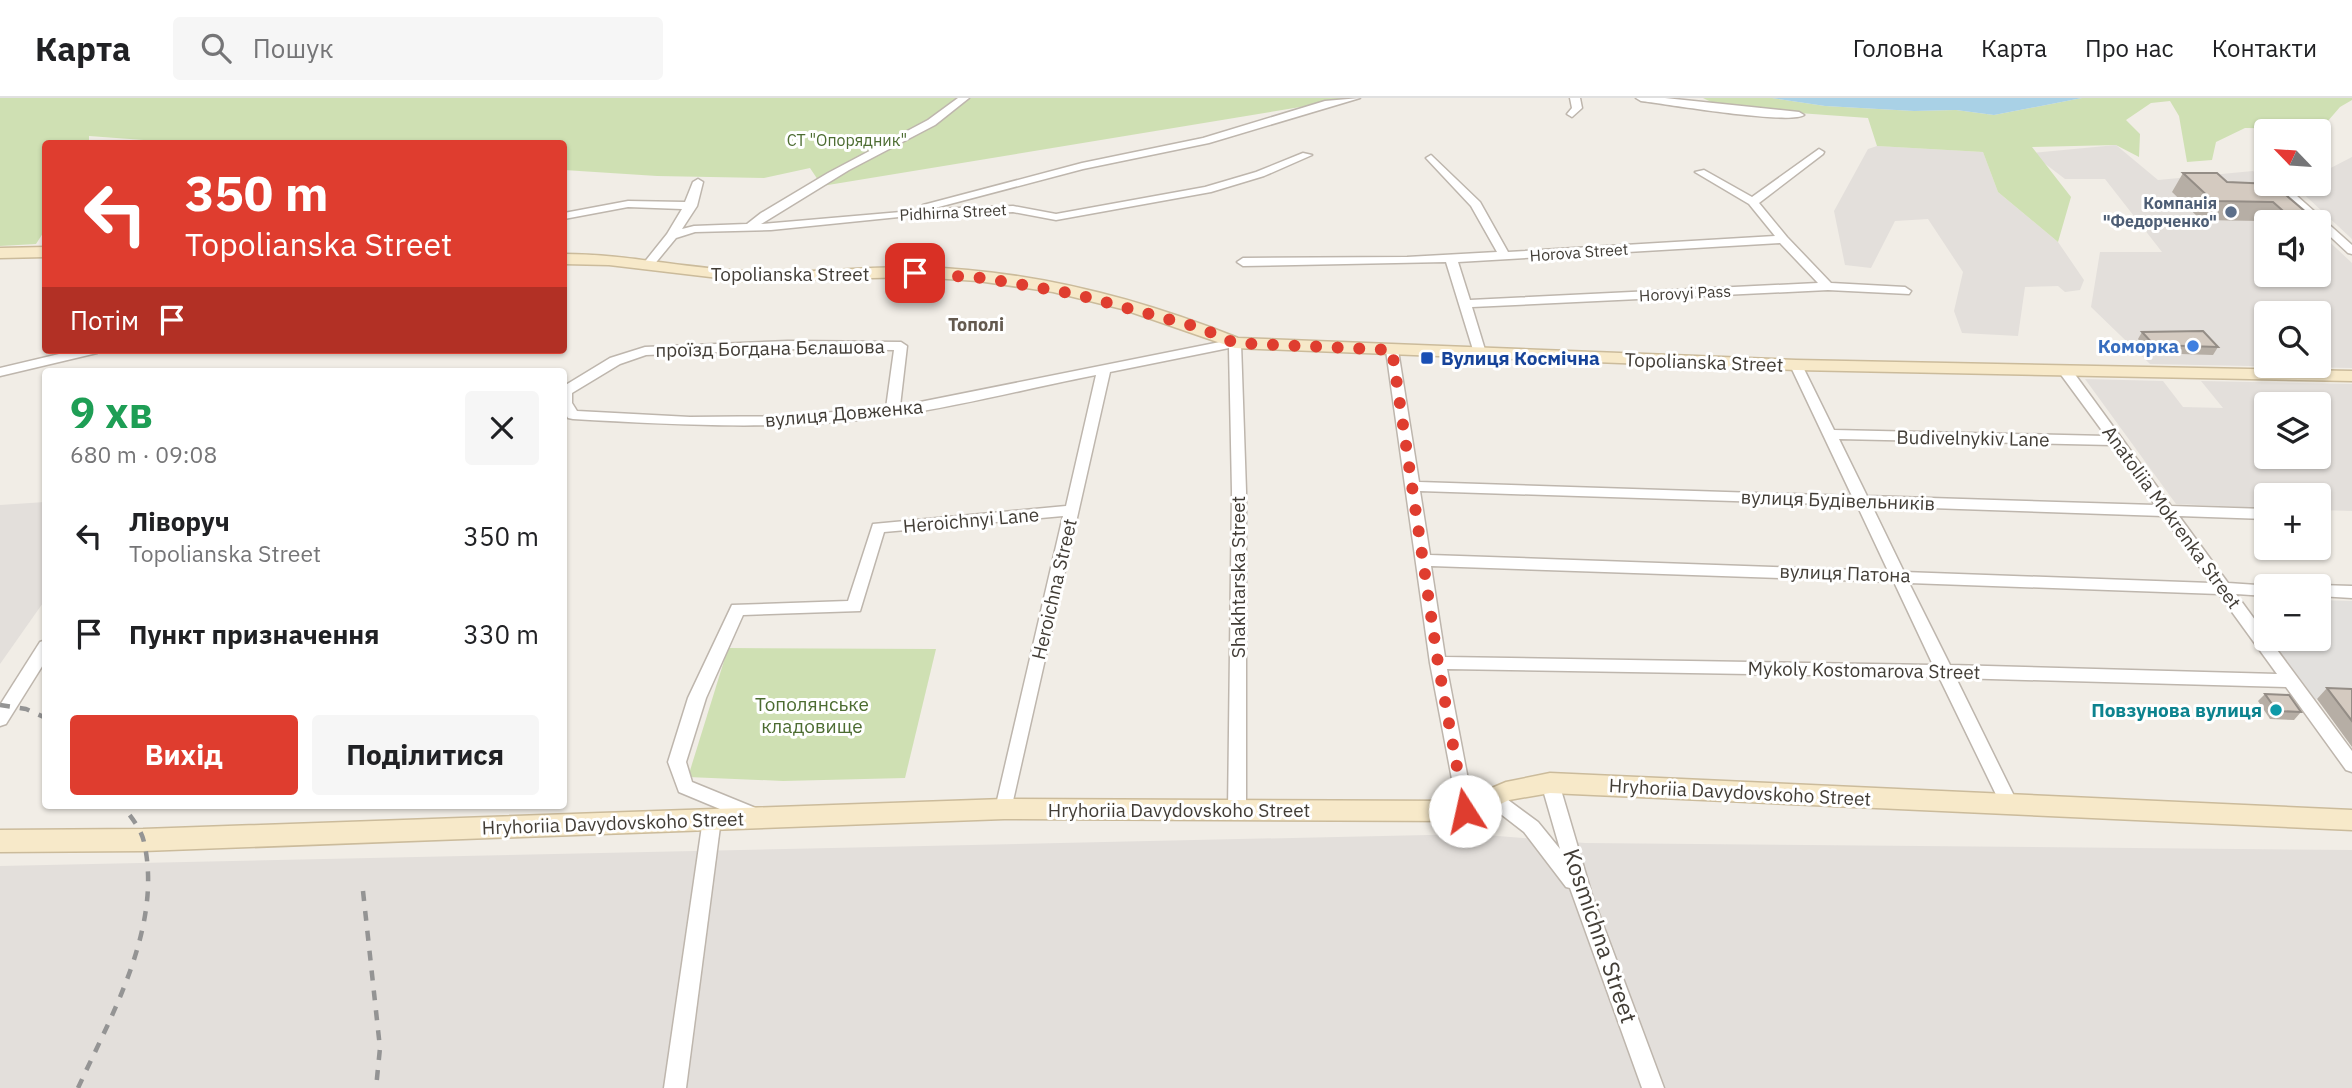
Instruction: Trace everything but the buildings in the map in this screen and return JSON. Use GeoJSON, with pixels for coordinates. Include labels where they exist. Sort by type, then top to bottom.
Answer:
{"type":"FeatureCollection","features":[{"type":"Feature","properties":{"kind":"street"},"geometry":{"type":"LineString","coordinates":[[751,227],[765,215],[871,153],[922,130],[947,114],[964,98]]}},
{"type":"Feature","properties":{"kind":"street"},"geometry":{"type":"LineString","coordinates":[[899,214],[1082,166],[1205,141],[1325,104],[1355,98]]}},
{"type":"Feature","properties":{"kind":"street"},"geometry":{"type":"LineString","coordinates":[[1572,114],[1577,108],[1575,98]]}},
{"type":"Feature","properties":{"kind":"street"},"geometry":{"type":"LineString","coordinates":[[1642,98],[1771,114],[1799,114]]}},
{"type":"Feature","properties":{"kind":"street"},"geometry":{"type":"LineString","coordinates":[[1753,202],[1819,152]]}},
{"type":"Feature","properties":{"kind":"street","name":"Pidhirna Street"},"geometry":{"type":"LineString","coordinates":[[675,235],[694,229],[751,227],[899,214],[1013,209],[1056,217],[1207,190],[1260,174],[1307,155]]}},
{"type":"Feature","properties":{"kind":"street"},"geometry":{"type":"LineString","coordinates":[[1431,158],[1476,204],[1505,257]]}},
{"type":"Feature","properties":{"kind":"street"},"geometry":{"type":"LineString","coordinates":[[1700,172],[1753,202],[1783,239],[1828,286]]}},
{"type":"Feature","properties":{"kind":"street"},"geometry":{"type":"LineString","coordinates":[[649,264],[675,235],[691,206],[698,182]]}},
{"type":"Feature","properties":{"kind":"street"},"geometry":{"type":"LineString","coordinates":[[2293,196],[2352,251]]}},
{"type":"Feature","properties":{"kind":"street"},"geometry":{"type":"LineString","coordinates":[[567,215],[628,204],[691,206]]}},
{"type":"Feature","properties":{"kind":"street","name":"Horova Street"},"geometry":{"type":"LineString","coordinates":[[1243,262],[1505,257],[1783,239]]}},
{"type":"Feature","properties":{"kind":"street"},"geometry":{"type":"LineString","coordinates":[[0,253],[42,252]]}},
{"type":"Feature","properties":{"kind":"street","name":"Topolianska Street"},"geometry":{"type":"LineString","coordinates":[[567,259],[649,264],[701,273],[746,276],[941,273],[994,279],[1125,306],[1201,328],[1235,343],[1796,365],[2352,376]]}},
{"type":"Feature","properties":{"kind":"street"},"geometry":{"type":"LineString","coordinates":[[1451,259],[1480,353]]}},
{"type":"Feature","properties":{"kind":"street","name":"Horovyi Pass"},"geometry":{"type":"LineString","coordinates":[[1465,304],[1828,286],[1905,291]]}},
{"type":"Feature","properties":{"kind":"street","name":"вулиця Довженка"},"geometry":{"type":"LineString","coordinates":[[567,406],[573,415],[690,421],[781,420],[892,412],[1235,343]]}},
{"type":"Feature","properties":{"kind":"street","name":"Shakhtarska Street"},"geometry":{"type":"LineString","coordinates":[[1235,343],[1239,491],[1237,811]]}},
{"type":"Feature","properties":{"kind":"street","name":"проїзд Богдана Бєлашова"},"geometry":{"type":"LineString","coordinates":[[615,360],[645,351],[788,345],[901,346],[892,412]]}},
{"type":"Feature","properties":{"kind":"street"},"geometry":{"type":"LineString","coordinates":[[1392,350],[1438,663],[1465,811]]}},
{"type":"Feature","properties":{"kind":"street"},"geometry":{"type":"LineString","coordinates":[[0,372],[75,354]]}},
{"type":"Feature","properties":{"kind":"street","name":"вулиця Довженка"},"geometry":{"type":"LineString","coordinates":[[567,390],[615,360]]}},
{"type":"Feature","properties":{"kind":"street"},"geometry":{"type":"LineString","coordinates":[[1796,365],[2009,804]]}},
{"type":"Feature","properties":{"kind":"street","name":"Heroichna Street"},"geometry":{"type":"LineString","coordinates":[[1004,809],[1104,370]]}},
{"type":"Feature","properties":{"kind":"street","name":"Anatoliia Mokrenka Street"},"geometry":{"type":"LineString","coordinates":[[2066,372],[2352,765]]}},
{"type":"Feature","properties":{"kind":"street","name":"Budivelnykiv Lane"},"geometry":{"type":"LineString","coordinates":[[1829,434],[2116,441]]}},
{"type":"Feature","properties":{"kind":"street","name":"вулиця Будівельників"},"geometry":{"type":"LineString","coordinates":[[1410,486],[2254,514]]}},
{"type":"Feature","properties":{"kind":"street","name":"Heroichnyi Lane"},"geometry":{"type":"LineString","coordinates":[[758,817],[685,788],[677,762],[698,698],[738,609],[854,607],[878,528],[1072,510]]}},
{"type":"Feature","properties":{"kind":"street","name":"вулиця Патона"},"geometry":{"type":"LineString","coordinates":[[1424,560],[2254,590]]}},
{"type":"Feature","properties":{"kind":"street"},"geometry":{"type":"LineString","coordinates":[[2331,591],[2352,592]]}},
{"type":"Feature","properties":{"kind":"street"},"geometry":{"type":"LineString","coordinates":[[0,719],[42,652]]}},
{"type":"Feature","properties":{"kind":"street","name":"Mykoly Kostomarova Street"},"geometry":{"type":"LineString","coordinates":[[1438,663],[1944,671],[2291,681]]}},
{"type":"Feature","properties":{"kind":"street","name":"Hryhoriia Davydovskoho Street"},"geometry":{"type":"LineString","coordinates":[[0,841],[144,840],[1004,809],[1465,811],[1490,796],[1519,786],[1550,783],[2352,820]]}},
{"type":"Feature","properties":{"kind":"street","name":"Kosmichna Street"},"geometry":{"type":"LineString","coordinates":[[1550,783],[1582,895],[1653,1088]]}},
{"type":"Feature","properties":{"kind":"street"},"geometry":{"type":"LineString","coordinates":[[1490,796],[1531,827],[1559,860],[1582,895]]}},
{"type":"Feature","properties":{"kind":"street"},"geometry":{"type":"LineString","coordinates":[[675,1088],[712,819]]}},
{"type":"Feature","properties":{"kind":"shaded area"},"geometry":{"type":"Polygon","coordinates":[[[2116,145],[2158,180],[2253,171],[2254,196],[2266,196],[2266,210],[2254,210],[2254,287],[2331,287],[2331,243],[2352,263],[2352,368],[2331,368],[2331,301],[2254,301],[2254,366],[2150,364],[2091,307],[2100,252],[2162,252],[2105,179],[2065,179],[2031,153],[2116,145]]]}},
{"type":"Feature","properties":{"kind":"shaded area"},"geometry":{"type":"Polygon","coordinates":[[[1877,146],[1983,152],[1998,192],[2058,242],[2084,280],[2080,290],[2065,292],[2058,286],[2025,287],[2018,336],[1962,333],[1954,311],[1963,272],[1928,219],[1895,221],[1871,268],[1845,265],[1834,211],[1868,149],[1877,146]]]}},
{"type":"Feature","properties":{"kind":"shaded area"},"geometry":{"type":"Polygon","coordinates":[[[2352,157],[2352,239],[2331,219],[2331,210],[2321,210],[2306,196],[2331,196],[2331,168],[2352,157]]]}},
{"type":"Feature","properties":{"kind":"shaded area"},"geometry":{"type":"Polygon","coordinates":[[[2085,379],[2163,381],[2183,407],[2223,408],[2201,381],[2352,384],[2352,511],[2331,510],[2331,483],[2254,483],[2254,507],[2176,504],[2085,379]]]}},
{"type":"Feature","properties":{"kind":"shaded area"},"geometry":{"type":"Polygon","coordinates":[[[42,502],[42,604],[0,664],[0,505],[42,502]]]}},
{"type":"Feature","properties":{"kind":"shaded area"},"geometry":{"type":"Polygon","coordinates":[[[2331,600],[2352,601],[2352,700],[2310,699],[2277,651],[2331,651],[2331,600]]]}},
{"type":"Feature","properties":{"kind":"shaded area"},"geometry":{"type":"Polygon","coordinates":[[[1473,834],[1585,843],[2352,850],[2352,1088],[0,1088],[0,866],[1473,834]]]}},
{"type":"Feature","properties":{"kind":"green space","name":"СТ \"Опорядник\""},"geometry":{"type":"Polygon","coordinates":[[[0,98],[1355,98],[822,186],[810,168],[764,178],[657,176],[567,170],[567,140],[144,140],[89,136],[89,140],[42,140],[42,235],[36,244],[0,246],[0,98]]]}},
{"type":"Feature","properties":{"kind":"green space"},"geometry":{"type":"Polygon","coordinates":[[[1703,98],[1772,98],[1825,106],[1914,111],[1956,110],[1994,115],[2082,98],[2352,98],[2330,119],[2254,119],[2254,128],[2245,128],[2216,142],[2212,160],[2187,162],[2179,116],[2170,101],[2151,103],[2126,120],[2140,134],[2139,157],[2116,145],[2032,147],[2071,197],[2058,242],[1998,192],[1983,152],[1877,146],[1868,118],[1771,111],[1711,102],[1703,98]]]}},
{"type":"Feature","properties":{"kind":"green space","name":"Тополянське кладовище"},"geometry":{"type":"Polygon","coordinates":[[[728,648],[936,649],[905,778],[783,781],[688,777],[728,648]]]}},
{"type":"Feature","properties":{"kind":"water"},"geometry":{"type":"Polygon","coordinates":[[[1772,98],[2082,98],[1994,115],[1956,110],[1914,111],[1825,106],[1772,98]]]}},
{"type":"Feature","properties":{"kind":"railway"},"geometry":{"type":"LineString","coordinates":[[0,705],[26,709],[42,716]]}},
{"type":"Feature","properties":{"kind":"railway"},"geometry":{"type":"LineString","coordinates":[[78,1088],[131,969],[146,905],[148,874],[143,837],[125,809]]}},
{"type":"Feature","properties":{"kind":"railway"},"geometry":{"type":"LineString","coordinates":[[363,891],[380,1048],[376,1088]]}},
{"type":"Feature","properties":{"kind":"place","name":"Компанія \"Федорченко\""},"geometry":{"type":"Point","coordinates":[2231,212]}},
{"type":"Feature","properties":{"kind":"place","name":"Коморка"},"geometry":{"type":"Point","coordinates":[2193,346]}},
{"type":"Feature","properties":{"kind":"place","name":"Вулиця Космічна"},"geometry":{"type":"Point","coordinates":[1427,358]}},
{"type":"Feature","properties":{"kind":"place","name":"Повзунова вулиця"},"geometry":{"type":"Point","coordinates":[2276,710]}},
{"type":"Feature","properties":{"kind":"district","name":"Тополі"},"geometry":{"type":"Point","coordinates":[976,325]}},
{"type":"Feature","properties":{"kind":"route"},"geometry":{"type":"LineString","coordinates":[[915,273],[983,278],[1075,294],[1201,328],[1235,343],[1392,350],[1438,663],[1465,811]]}}]}
